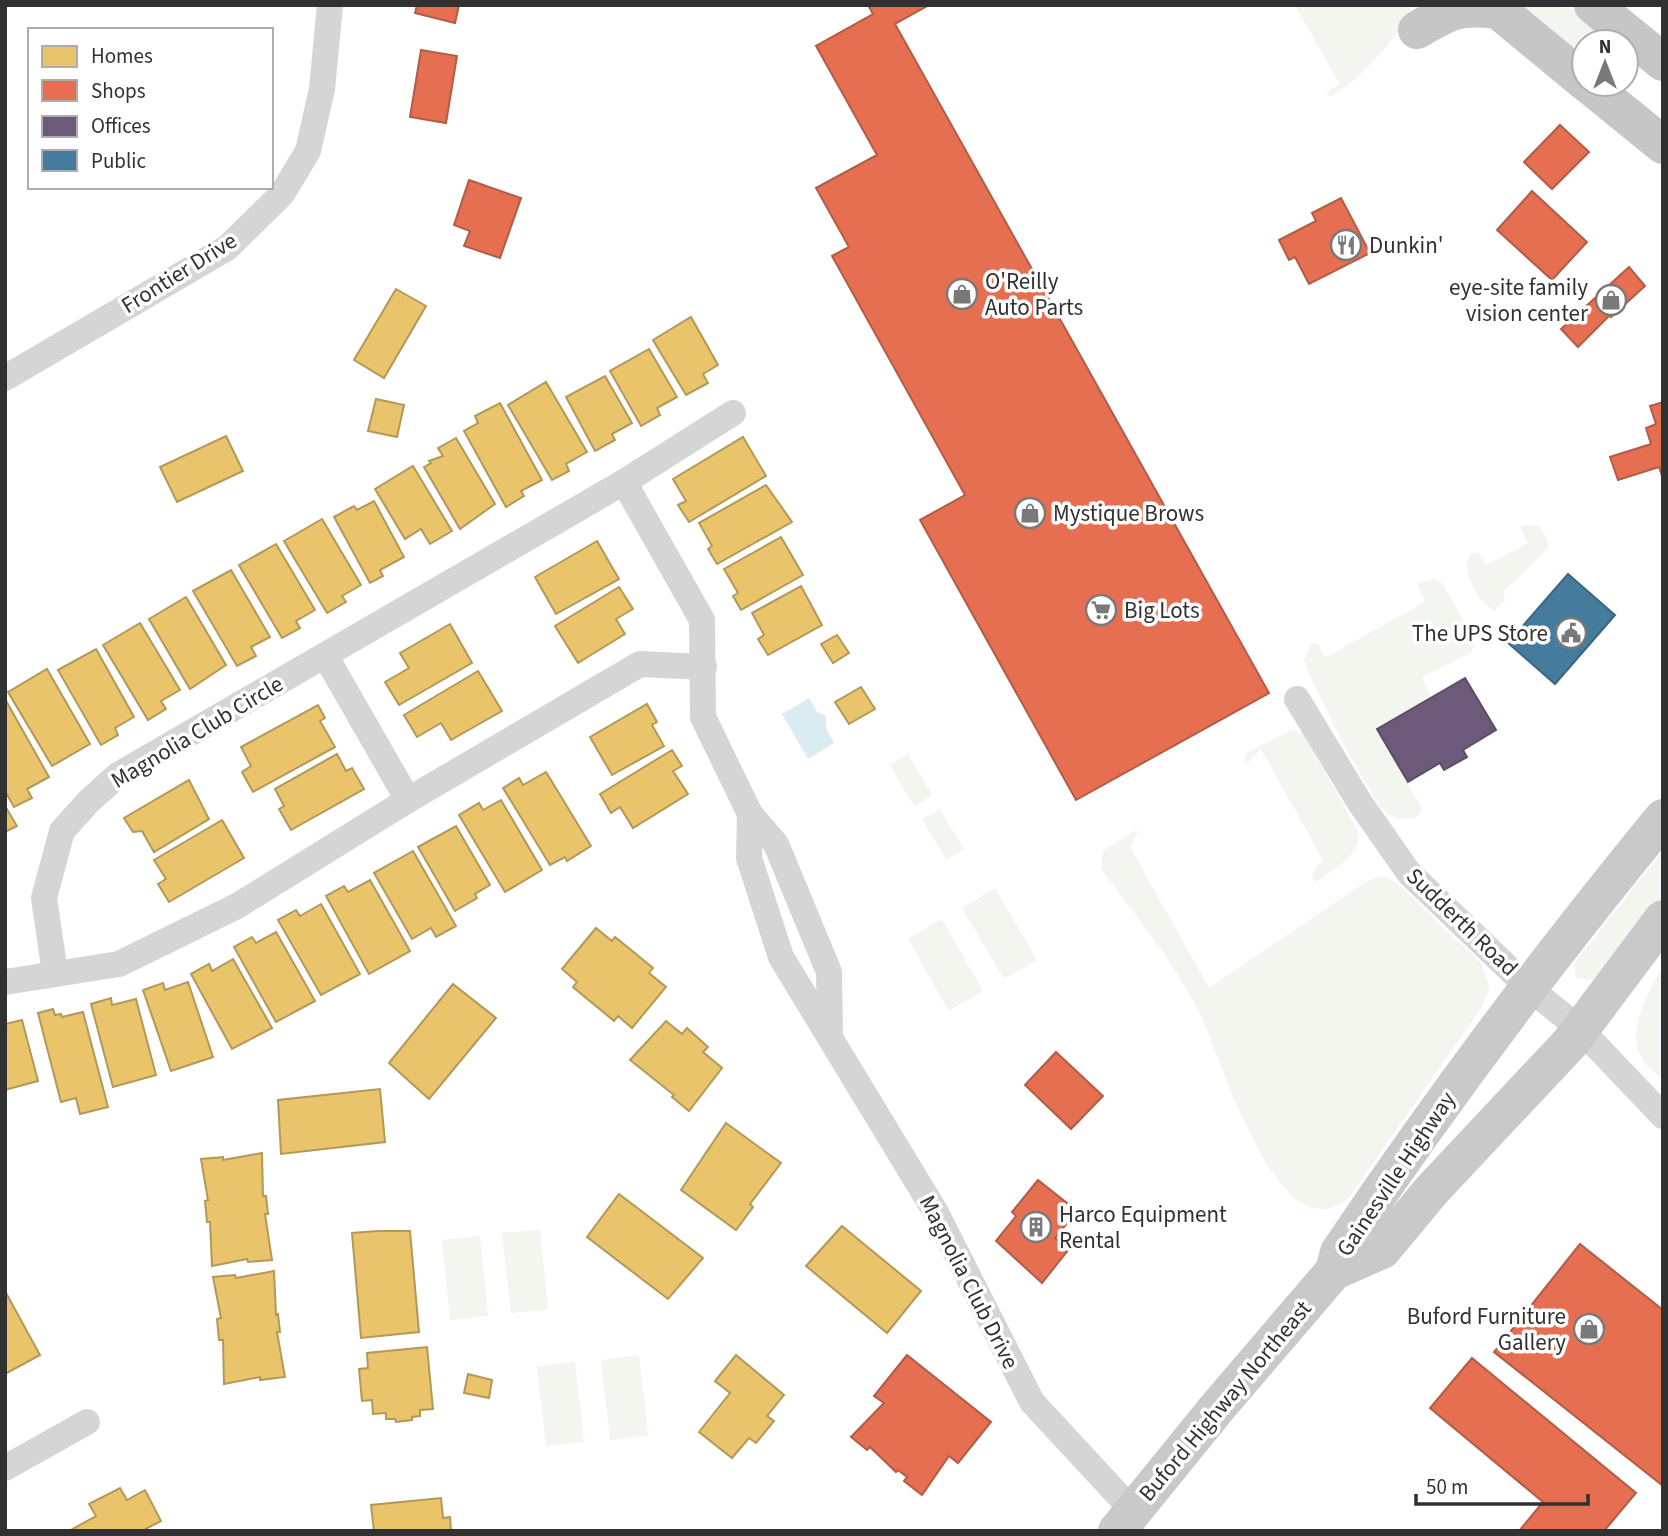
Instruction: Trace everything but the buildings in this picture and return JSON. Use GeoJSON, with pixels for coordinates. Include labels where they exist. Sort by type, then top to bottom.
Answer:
{"type":"FeatureCollection","features":[{"type":"Feature","properties":{"kind":"highway"},"geometry":{"type":"LineString","coordinates":[[1420,5],[1417,30],[1450,10],[1494,8],[1570,70]]}},
{"type":"Feature","properties":{"kind":"highway"},"geometry":{"type":"LineString","coordinates":[[1593,5],[1663,62]]}},
{"type":"Feature","properties":{"kind":"highway"},"geometry":{"type":"LineString","coordinates":[[1605,98],[1663,145]]}},
{"type":"Feature","properties":{"kind":"main road","name":"Gainesville Highway"},"geometry":{"type":"LineString","coordinates":[[1334,1271],[1339,1252],[1416,1138],[1522,993],[1663,818]]}},
{"type":"Feature","properties":{"kind":"main road","name":"Gainesville Highway"},"geometry":{"type":"LineString","coordinates":[[1334,1271],[1382,1250],[1431,1191],[1581,1030],[1663,919]]}},
{"type":"Feature","properties":{"kind":"main road","name":"Buford Highway Northeast"},"geometry":{"type":"LineString","coordinates":[[1125,1521],[1334,1271]]}},
{"type":"Feature","properties":{"kind":"street","name":"Frontier Drive"},"geometry":{"type":"LineString","coordinates":[[5,378],[227,248],[282,194],[308,151],[322,89],[330,5]]}},
{"type":"Feature","properties":{"kind":"street","name":"Magnolia Club Circle"},"geometry":{"type":"LineString","coordinates":[[55,973],[44,898],[62,831],[89,801],[118,775],[624,482],[733,413]]}},
{"type":"Feature","properties":{"kind":"street","name":"Magnolia Club Drive"},"geometry":{"type":"LineString","coordinates":[[624,482],[702,620],[703,717],[750,814],[776,844],[829,972],[830,1034]]}},
{"type":"Feature","properties":{"kind":"street"},"geometry":{"type":"LineString","coordinates":[[325,655],[408,800]]}},
{"type":"Feature","properties":{"kind":"street"},"geometry":{"type":"LineString","coordinates":[[5,982],[119,964],[131,959],[237,906],[408,800],[640,664],[704,667]]}},
{"type":"Feature","properties":{"kind":"street","name":"Sudderth Road"},"geometry":{"type":"LineString","coordinates":[[1297,699],[1360,803],[1409,873],[1522,993],[1581,1030],[1663,1116]]}},
{"type":"Feature","properties":{"kind":"street","name":"Magnolia Club Drive"},"geometry":{"type":"LineString","coordinates":[[750,814],[749,858],[780,957],[830,1034],[855,1081],[935,1211],[1032,1402],[1125,1521]]}},
{"type":"Feature","properties":{"kind":"street"},"geometry":{"type":"LineString","coordinates":[[769,922],[804,911]]}},
{"type":"Feature","properties":{"kind":"street"},"geometry":{"type":"LineString","coordinates":[[5,1468],[87,1422]]}},
{"type":"Feature","properties":{"kind":"shaded area"},"geometry":{"type":"Polygon","coordinates":[[[1295,5],[1412,5],[1390,43],[1353,81],[1331,96],[1325,94],[1340,84],[1295,5]]]}},
{"type":"Feature","properties":{"kind":"shaded area"},"geometry":{"type":"Polygon","coordinates":[[[1516,5],[1570,8],[1591,19],[1600,28],[1570,28],[1570,49],[1516,5]]]}},
{"type":"Feature","properties":{"kind":"shaded area"},"geometry":{"type":"Polygon","coordinates":[[[1526,524],[1540,527],[1548,541],[1548,548],[1503,592],[1505,601],[1494,611],[1472,585],[1467,568],[1468,560],[1471,553],[1478,553],[1486,565],[1528,543],[1520,527],[1526,524]]]}},
{"type":"Feature","properties":{"kind":"shaded area"},"geometry":{"type":"Polygon","coordinates":[[[1435,579],[1442,583],[1471,633],[1475,645],[1470,653],[1422,678],[1431,697],[1376,729],[1422,809],[1418,816],[1400,819],[1383,810],[1376,801],[1327,710],[1304,659],[1312,643],[1317,644],[1326,657],[1425,602],[1417,583],[1435,579]]]}},
{"type":"Feature","properties":{"kind":"shaded area"},"geometry":{"type":"Polygon","coordinates":[[[809,698],[817,712],[826,716],[826,729],[834,743],[808,759],[782,714],[809,698]]]}},
{"type":"Feature","properties":{"kind":"shaded area"},"geometry":{"type":"Polygon","coordinates":[[[1293,729],[1305,736],[1358,831],[1358,840],[1351,854],[1318,881],[1314,881],[1312,874],[1323,860],[1261,749],[1248,763],[1244,759],[1247,752],[1293,729]]]}},
{"type":"Feature","properties":{"kind":"shaded area"},"geometry":{"type":"Polygon","coordinates":[[[908,754],[932,795],[914,806],[890,765],[908,754]]]}},
{"type":"Feature","properties":{"kind":"shaded area"},"geometry":{"type":"Polygon","coordinates":[[[940,809],[964,849],[946,860],[922,819],[940,809]]]}},
{"type":"Feature","properties":{"kind":"shaded area"},"geometry":{"type":"Polygon","coordinates":[[[1136,830],[1138,832],[1130,847],[1209,988],[1367,881],[1383,876],[1396,882],[1481,963],[1490,987],[1482,1007],[1350,1196],[1324,1209],[1299,1201],[1276,1177],[1255,1143],[1236,1104],[1198,1009],[1140,920],[1101,869],[1103,851],[1136,830]]]}},
{"type":"Feature","properties":{"kind":"shaded area"},"geometry":{"type":"Polygon","coordinates":[[[1663,851],[1663,897],[1594,980],[1576,978],[1574,964],[1663,851]]]}},
{"type":"Feature","properties":{"kind":"shaded area"},"geometry":{"type":"Polygon","coordinates":[[[995,888],[1037,960],[1004,979],[962,908],[995,888]]]}},
{"type":"Feature","properties":{"kind":"shaded area"},"geometry":{"type":"Polygon","coordinates":[[[942,919],[983,991],[949,1011],[908,939],[942,919]]]}},
{"type":"Feature","properties":{"kind":"shaded area"},"geometry":{"type":"Polygon","coordinates":[[[1663,966],[1663,1079],[1648,1067],[1636,1040],[1641,1010],[1663,966]]]}},
{"type":"Feature","properties":{"kind":"shaded area"},"geometry":{"type":"Polygon","coordinates":[[[540,1230],[548,1310],[511,1313],[502,1233],[540,1230]]]}},
{"type":"Feature","properties":{"kind":"shaded area"},"geometry":{"type":"Polygon","coordinates":[[[480,1236],[488,1316],[450,1320],[442,1240],[480,1236]]]}},
{"type":"Feature","properties":{"kind":"shaded area"},"geometry":{"type":"Polygon","coordinates":[[[639,1355],[648,1435],[610,1440],[601,1360],[639,1355]]]}},
{"type":"Feature","properties":{"kind":"shaded area"},"geometry":{"type":"Polygon","coordinates":[[[575,1362],[584,1442],[546,1446],[537,1366],[575,1362]]]}},
{"type":"Feature","properties":{"kind":"place","name":"Dunkin'"},"geometry":{"type":"Point","coordinates":[1346,245]}},
{"type":"Feature","properties":{"kind":"place","name":"O'Reilly Auto Parts"},"geometry":{"type":"Point","coordinates":[962,294]}},
{"type":"Feature","properties":{"kind":"place","name":"eye-site family vision center"},"geometry":{"type":"Point","coordinates":[1611,300]}},
{"type":"Feature","properties":{"kind":"place","name":"Mystique Brows"},"geometry":{"type":"Point","coordinates":[1030,513]}},
{"type":"Feature","properties":{"kind":"place","name":"Big Lots"},"geometry":{"type":"Point","coordinates":[1101,610]}},
{"type":"Feature","properties":{"kind":"place","name":"The UPS Store"},"geometry":{"type":"Point","coordinates":[1571,633]}},
{"type":"Feature","properties":{"kind":"place","name":"Harco Equipment Rental"},"geometry":{"type":"Point","coordinates":[1036,1227]}},
{"type":"Feature","properties":{"kind":"place","name":"Buford Furniture Gallery"},"geometry":{"type":"Point","coordinates":[1589,1329]}}]}
